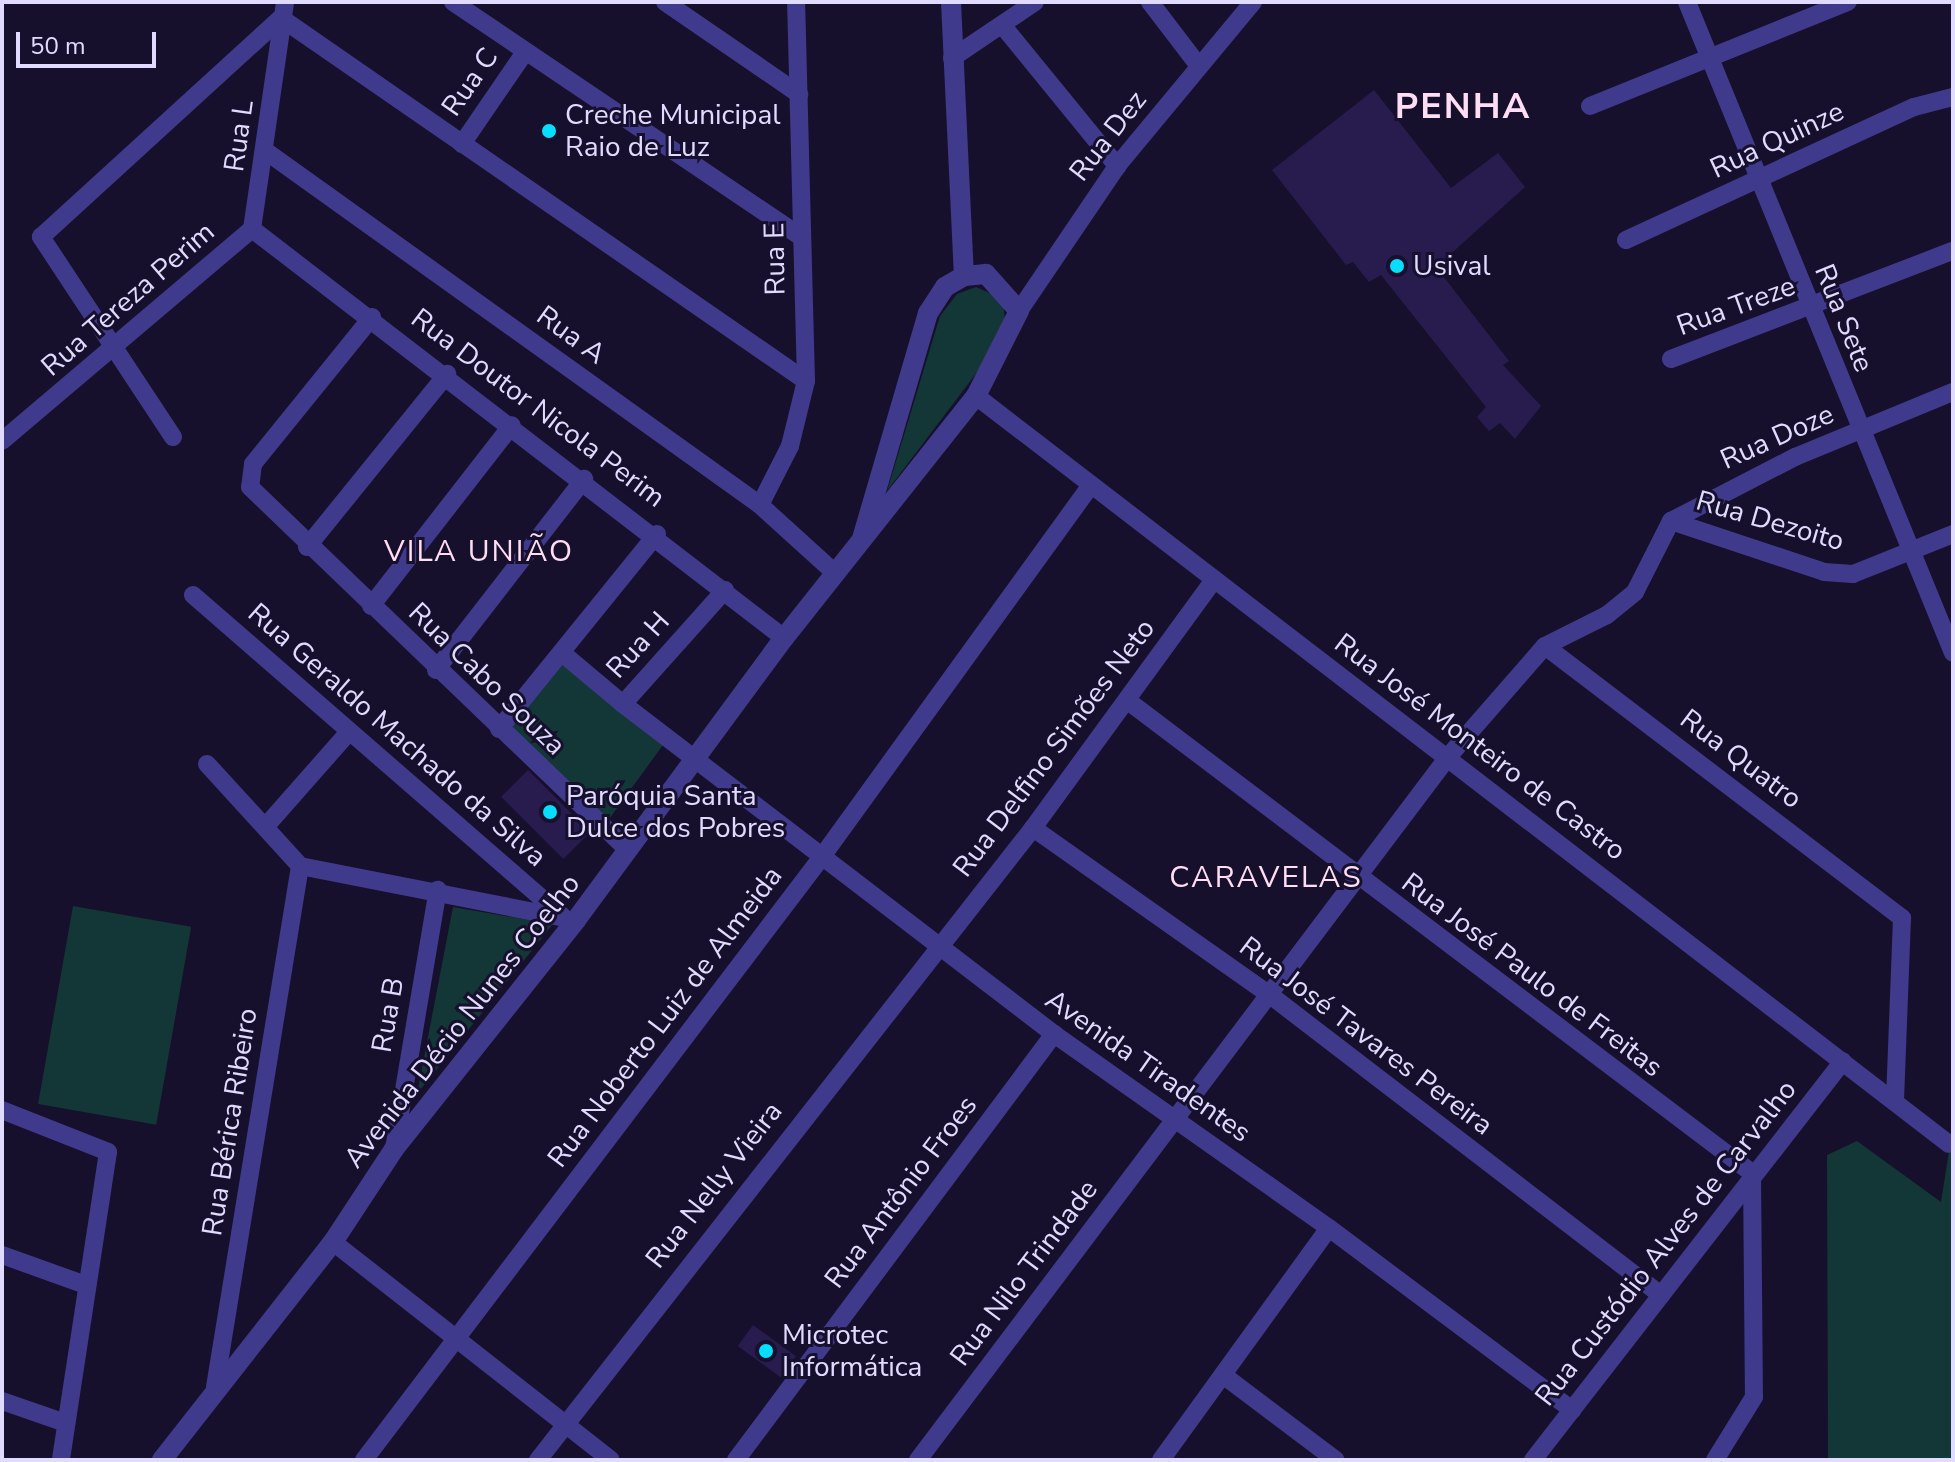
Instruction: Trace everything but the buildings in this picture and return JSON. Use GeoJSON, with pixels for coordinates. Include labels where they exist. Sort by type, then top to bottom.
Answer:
{"type":"FeatureCollection","features":[{"type":"Feature","properties":{"kind":"street"},"geometry":{"type":"LineString","coordinates":[[453,2],[802,237]]}},
{"type":"Feature","properties":{"kind":"street"},"geometry":{"type":"LineString","coordinates":[[665,2],[799,94]]}},
{"type":"Feature","properties":{"kind":"street","name":"Rua E"},"geometry":{"type":"LineString","coordinates":[[760,505],[790,446],[806,381],[796,2]]}},
{"type":"Feature","properties":{"kind":"street"},"geometry":{"type":"LineString","coordinates":[[951,2],[964,276]]}},
{"type":"Feature","properties":{"kind":"street"},"geometry":{"type":"LineString","coordinates":[[952,58],[1035,2]]}},
{"type":"Feature","properties":{"kind":"street"},"geometry":{"type":"LineString","coordinates":[[1150,2],[1199,66]]}},
{"type":"Feature","properties":{"kind":"street","name":"Rua Dez"},"geometry":{"type":"LineString","coordinates":[[1019,311],[1117,166],[1253,2]]}},
{"type":"Feature","properties":{"kind":"street","name":"Rua Sete"},"geometry":{"type":"LineString","coordinates":[[1687,2],[1907,552],[1953,653]]}},
{"type":"Feature","properties":{"kind":"street"},"geometry":{"type":"LineString","coordinates":[[1590,106],[1848,2]]}},
{"type":"Feature","properties":{"kind":"street"},"geometry":{"type":"LineString","coordinates":[[173,437],[113,352],[41,237],[283,10],[462,144],[806,381]]}},
{"type":"Feature","properties":{"kind":"street","name":"Rua L"},"geometry":{"type":"LineString","coordinates":[[252,229],[267,152],[283,10]]}},
{"type":"Feature","properties":{"kind":"street"},"geometry":{"type":"LineString","coordinates":[[1003,26],[1117,166]]}},
{"type":"Feature","properties":{"kind":"street","name":"Rua C"},"geometry":{"type":"LineString","coordinates":[[462,144],[525,52]]}},
{"type":"Feature","properties":{"kind":"street","name":"Rua Quinze"},"geometry":{"type":"LineString","coordinates":[[1626,240],[1914,107],[1953,97]]}},
{"type":"Feature","properties":{"kind":"street","name":"Rua A"},"geometry":{"type":"LineString","coordinates":[[267,152],[760,505],[835,573]]}},
{"type":"Feature","properties":{"kind":"street","name":"Rua Tereza Perim"},"geometry":{"type":"LineString","coordinates":[[2,441],[113,352],[252,229]]}},
{"type":"Feature","properties":{"kind":"street","name":"Rua Doutor Nicola Perim"},"geometry":{"type":"LineString","coordinates":[[252,229],[657,534],[784,638]]}},
{"type":"Feature","properties":{"kind":"street","name":"Rua Treze"},"geometry":{"type":"LineString","coordinates":[[1671,359],[1812,309],[1953,251]]}},
{"type":"Feature","properties":{"kind":"street"},"geometry":{"type":"LineString","coordinates":[[862,538],[928,313],[945,287],[964,276],[986,274],[1019,311]]}},
{"type":"Feature","properties":{"kind":"street","name":"Avenida Décio Nunes Coelho"},"geometry":{"type":"LineString","coordinates":[[162,1460],[215,1387],[333,1242],[394,1149],[570,919],[694,764],[784,638],[976,396],[1019,311]]}},
{"type":"Feature","properties":{"kind":"street","name":"Rua Cabo Souza"},"geometry":{"type":"LineString","coordinates":[[372,317],[249,475],[250,487],[307,547],[628,850]]}},
{"type":"Feature","properties":{"kind":"street"},"geometry":{"type":"LineString","coordinates":[[307,547],[447,374]]}},
{"type":"Feature","properties":{"kind":"street","name":"Rua Doze"},"geometry":{"type":"LineString","coordinates":[[1671,521],[1859,431],[1953,392]]}},
{"type":"Feature","properties":{"kind":"street","name":"Rua José Monteiro de Castro"},"geometry":{"type":"LineString","coordinates":[[976,396],[1090,487],[1448,757],[1949,1144]]}},
{"type":"Feature","properties":{"kind":"street"},"geometry":{"type":"LineString","coordinates":[[371,606],[512,425]]}},
{"type":"Feature","properties":{"kind":"street"},"geometry":{"type":"LineString","coordinates":[[436,670],[584,479]]}},
{"type":"Feature","properties":{"kind":"street","name":"Rua Noberto Luiz de Almeida"},"geometry":{"type":"LineString","coordinates":[[364,1460],[821,858],[1090,487]]}},
{"type":"Feature","properties":{"kind":"street"},"geometry":{"type":"LineString","coordinates":[[1545,646],[1607,615],[1635,592],[1671,521]]}},
{"type":"Feature","properties":{"kind":"street","name":"Rua Dezoito"},"geometry":{"type":"LineString","coordinates":[[1671,521],[1824,572],[1853,574],[1907,552]]}},
{"type":"Feature","properties":{"kind":"street"},"geometry":{"type":"LineString","coordinates":[[499,729],[657,534]]}},
{"type":"Feature","properties":{"kind":"street"},"geometry":{"type":"LineString","coordinates":[[1907,552],[1953,534]]}},
{"type":"Feature","properties":{"kind":"street","name":"Rua Delfino Simões Neto"},"geometry":{"type":"LineString","coordinates":[[937,946],[1033,828],[1213,581]]}},
{"type":"Feature","properties":{"kind":"street","name":"Rua H"},"geometry":{"type":"LineString","coordinates":[[694,764],[623,704],[725,590]]}},
{"type":"Feature","properties":{"kind":"street","name":"Rua Geraldo Machado da Silva"},"geometry":{"type":"LineString","coordinates":[[193,595],[570,919]]}},
{"type":"Feature","properties":{"kind":"street","name":"Rua Nilo Trindade"},"geometry":{"type":"LineString","coordinates":[[918,1460],[1448,757],[1545,646]]}},
{"type":"Feature","properties":{"kind":"street","name":"Rua Quatro"},"geometry":{"type":"LineString","coordinates":[[1545,646],[1902,918],[1895,1100]]}},
{"type":"Feature","properties":{"kind":"street"},"geometry":{"type":"LineString","coordinates":[[562,653],[623,704]]}},
{"type":"Feature","properties":{"kind":"street","name":"Rua José Paulo de Freitas"},"geometry":{"type":"LineString","coordinates":[[1128,701],[1356,879],[1752,1173]]}},
{"type":"Feature","properties":{"kind":"street"},"geometry":{"type":"LineString","coordinates":[[266,826],[349,732]]}},
{"type":"Feature","properties":{"kind":"street"},"geometry":{"type":"LineString","coordinates":[[207,764],[300,866],[438,890],[570,919]]}},
{"type":"Feature","properties":{"kind":"street","name":"Avenida Tiradentes"},"geometry":{"type":"LineString","coordinates":[[694,764],[1054,1034],[1329,1228],[1572,1410]]}},
{"type":"Feature","properties":{"kind":"street","name":"Rua José Tavares Pereira"},"geometry":{"type":"LineString","coordinates":[[1033,828],[1270,995],[1661,1295]]}},
{"type":"Feature","properties":{"kind":"street","name":"Rua Bérica Ribeiro"},"geometry":{"type":"LineString","coordinates":[[215,1387],[300,866]]}},
{"type":"Feature","properties":{"kind":"street","name":"Rua B"},"geometry":{"type":"LineString","coordinates":[[394,1149],[438,890]]}},
{"type":"Feature","properties":{"kind":"street","name":"Rua Nelly Vieira"},"geometry":{"type":"LineString","coordinates":[[538,1460],[937,946]]}},
{"type":"Feature","properties":{"kind":"street","name":"Rua Antônio Froes"},"geometry":{"type":"LineString","coordinates":[[736,1460],[1054,1034]]}},
{"type":"Feature","properties":{"kind":"street","name":"Rua Custódio Alves de Carvalho"},"geometry":{"type":"LineString","coordinates":[[1533,1460],[1752,1173],[1843,1061]]}},
{"type":"Feature","properties":{"kind":"street"},"geometry":{"type":"LineString","coordinates":[[2,1110],[108,1152],[61,1460]]}},
{"type":"Feature","properties":{"kind":"street"},"geometry":{"type":"LineString","coordinates":[[1715,1460],[1754,1397],[1752,1173]]}},
{"type":"Feature","properties":{"kind":"street"},"geometry":{"type":"LineString","coordinates":[[1161,1460],[1329,1228]]}},
{"type":"Feature","properties":{"kind":"street"},"geometry":{"type":"LineString","coordinates":[[333,1242],[611,1460]]}},
{"type":"Feature","properties":{"kind":"street"},"geometry":{"type":"LineString","coordinates":[[2,1255],[86,1285]]}},
{"type":"Feature","properties":{"kind":"street"},"geometry":{"type":"LineString","coordinates":[[1223,1375],[1336,1460]]}},
{"type":"Feature","properties":{"kind":"street"},"geometry":{"type":"LineString","coordinates":[[2,1401],[66,1423]]}},
{"type":"Feature","properties":{"kind":"green space"},"geometry":{"type":"Polygon","coordinates":[[[976,287],[1003,299],[1006,334],[887,491],[940,316],[957,294],[976,287]]]}},
{"type":"Feature","properties":{"kind":"green space"},"geometry":{"type":"Polygon","coordinates":[[[563,663],[663,745],[607,822],[507,728],[563,663]]]}},
{"type":"Feature","properties":{"kind":"green space"},"geometry":{"type":"Polygon","coordinates":[[[73,906],[191,927],[156,1125],[38,1104],[73,906]]]}},
{"type":"Feature","properties":{"kind":"green space"},"geometry":{"type":"Polygon","coordinates":[[[453,907],[553,924],[417,1094],[453,907]]]}},
{"type":"Feature","properties":{"kind":"green space"},"geometry":{"type":"Polygon","coordinates":[[[1953,1126],[1953,1460],[1828,1460],[1827,1155],[1857,1141],[1941,1202],[1953,1126]]]}},
{"type":"Feature","properties":{"kind":"place","name":"Creche Municipal Raio de Luz"},"geometry":{"type":"Point","coordinates":[549,131]}},
{"type":"Feature","properties":{"kind":"place","name":"Usival"},"geometry":{"type":"Point","coordinates":[1397,266]}},
{"type":"Feature","properties":{"kind":"place","name":"Paróquia Santa Dulce dos Pobres"},"geometry":{"type":"Point","coordinates":[550,812]}},
{"type":"Feature","properties":{"kind":"place","name":"Microtec Informática"},"geometry":{"type":"Point","coordinates":[766,1351]}},
{"type":"Feature","properties":{"kind":"district","name":"PENHA"},"geometry":{"type":"Point","coordinates":[1463,107]}},
{"type":"Feature","properties":{"kind":"district","name":"VILA UNIÃO"},"geometry":{"type":"Point","coordinates":[479,552]}},
{"type":"Feature","properties":{"kind":"district","name":"CARAVELAS"},"geometry":{"type":"Point","coordinates":[1266,878]}}]}
